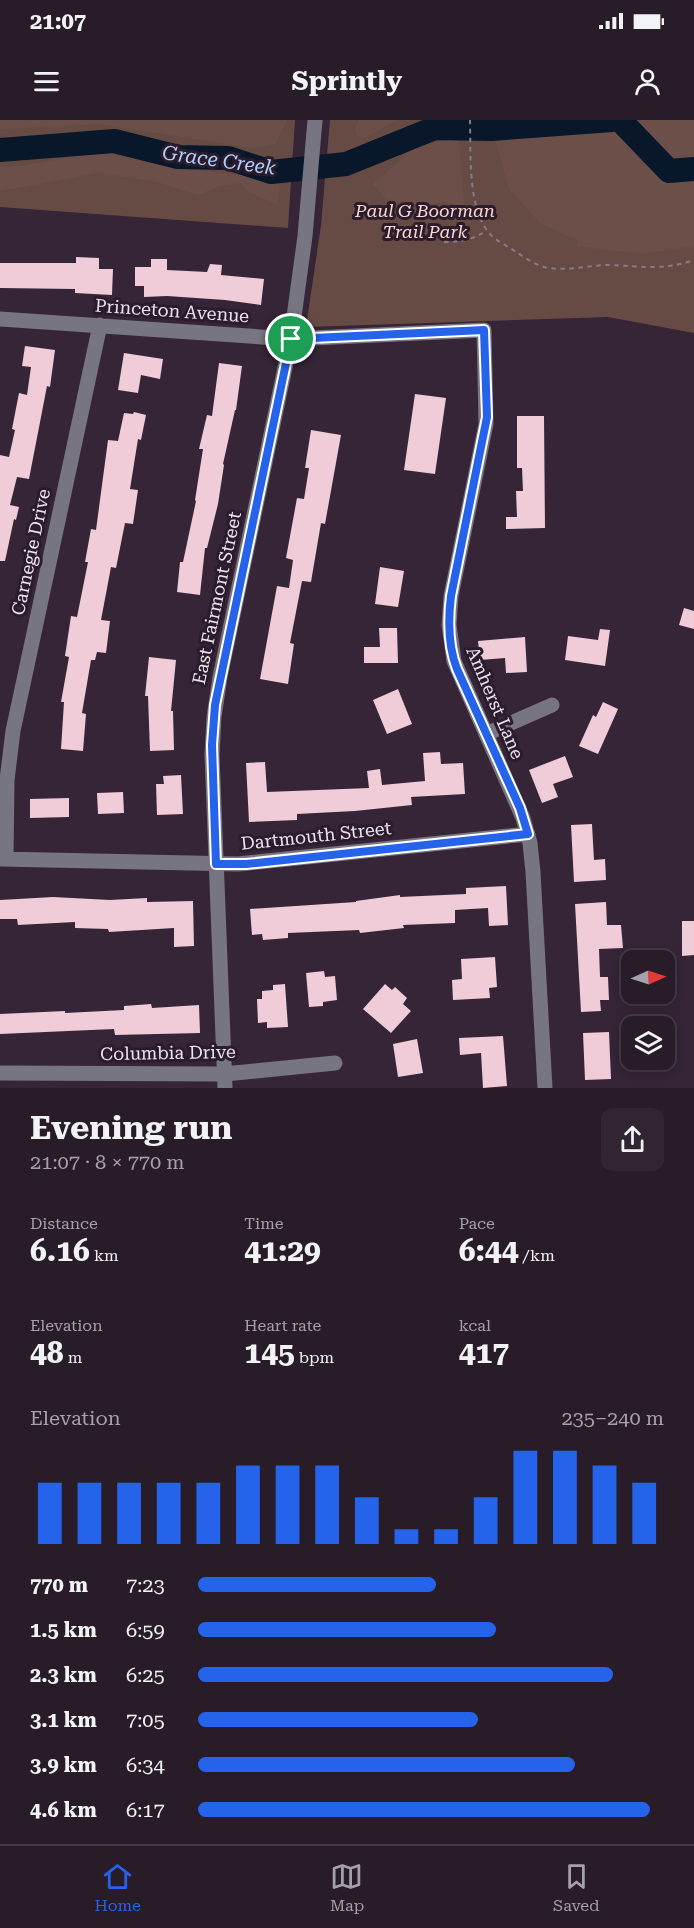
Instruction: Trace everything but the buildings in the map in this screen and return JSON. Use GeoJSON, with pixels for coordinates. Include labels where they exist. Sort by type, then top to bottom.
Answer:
{"type":"FeatureCollection","features":[{"type":"Feature","properties":{"kind":"street","name":"East Fairmont Street"},"geometry":{"type":"LineString","coordinates":[[225,1081],[212,745],[214,711],[291,339],[307,218],[315,120]]}},
{"type":"Feature","properties":{"kind":"street","name":"Princeton Avenue"},"geometry":{"type":"LineString","coordinates":[[0,319],[291,339],[484,330]]}},
{"type":"Feature","properties":{"kind":"street","name":"Carnegie Drive"},"geometry":{"type":"LineString","coordinates":[[3,859],[7,780],[13,731],[99,325]]}},
{"type":"Feature","properties":{"kind":"street","name":"Amherst Lane"},"geometry":{"type":"LineString","coordinates":[[484,330],[487,417],[453,587],[449,625],[454,661],[520,808],[528,834],[533,872],[545,1088]]}},
{"type":"Feature","properties":{"kind":"street"},"geometry":{"type":"LineString","coordinates":[[486,734],[552,705]]}},
{"type":"Feature","properties":{"kind":"street","name":"Dartmouth Street"},"geometry":{"type":"LineString","coordinates":[[3,859],[246,864],[528,834]]}},
{"type":"Feature","properties":{"kind":"street","name":"Columbia Drive"},"geometry":{"type":"LineString","coordinates":[[0,1073],[225,1081],[335,1063]]}},
{"type":"Feature","properties":{"kind":"path"},"geometry":{"type":"LineString","coordinates":[[470,120],[476,207],[492,237],[530,261],[547,268],[608,265],[660,268],[694,260]]}},
{"type":"Feature","properties":{"kind":"path"},"geometry":{"type":"LineString","coordinates":[[444,242],[460,242],[474,238],[487,230]]}},
{"type":"Feature","properties":{"kind":"green space"},"geometry":{"type":"Polygon","coordinates":[[[0,120],[295,120],[288,228],[0,207],[0,120]]]}},
{"type":"Feature","properties":{"kind":"green space","name":"Paul G Boorman Trail Park"},"geometry":{"type":"Polygon","coordinates":[[[330,120],[694,120],[694,333],[608,317],[306,327],[321,225],[330,120]]]}},
{"type":"Feature","properties":{"kind":"shaded area"},"geometry":{"type":"Polygon","coordinates":[[[0,120],[287,120],[275,144],[252,148],[99,124],[0,129],[0,120]]]}},
{"type":"Feature","properties":{"kind":"shaded area"},"geometry":{"type":"Polygon","coordinates":[[[359,120],[398,120],[364,138],[356,135],[355,129],[359,120]]]}},
{"type":"Feature","properties":{"kind":"shaded area"},"geometry":{"type":"Polygon","coordinates":[[[492,120],[694,120],[694,246],[642,254],[576,246],[578,241],[540,223],[509,189],[492,129],[492,120]]]}},
{"type":"Feature","properties":{"kind":"shaded area"},"geometry":{"type":"Polygon","coordinates":[[[458,139],[464,207],[448,202],[406,207],[386,199],[373,184],[413,146],[458,139]]]}},
{"type":"Feature","properties":{"kind":"shaded area"},"geometry":{"type":"Polygon","coordinates":[[[102,152],[178,168],[280,179],[278,205],[249,192],[241,183],[219,186],[198,195],[157,182],[99,173],[0,191],[0,167],[102,152]]]}},
{"type":"Feature","properties":{"kind":"waterway","name":"Grace Creek"},"geometry":{"type":"LineString","coordinates":[[546,125],[549,120]]}},
{"type":"Feature","properties":{"kind":"waterway","name":"Grace Creek"},"geometry":{"type":"LineString","coordinates":[[0,150],[114,141],[178,157],[228,158],[271,172],[346,164],[435,128],[492,129],[612,120]]}},
{"type":"Feature","properties":{"kind":"waterway","name":"Grace Creek"},"geometry":{"type":"LineString","coordinates":[[620,120],[669,171],[694,169]]}},
{"type":"Feature","properties":{"kind":"route"},"geometry":{"type":"LineString","coordinates":[[484,330],[487,417],[451,596],[450,644],[457,669],[520,808],[528,834],[246,864],[216,864],[212,777],[215,705],[291,339],[484,330]]}}]}
